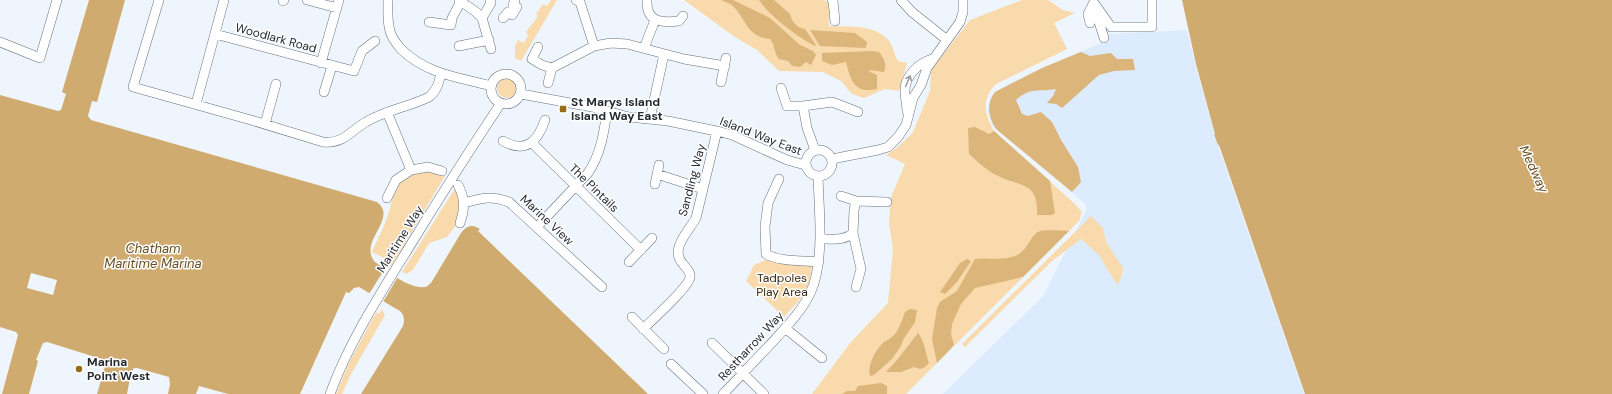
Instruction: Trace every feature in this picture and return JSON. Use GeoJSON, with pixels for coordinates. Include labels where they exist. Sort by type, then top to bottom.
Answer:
{"type":"FeatureCollection","features":[{"type":"Feature","properties":{"kind":"street"},"geometry":{"type":"LineString","coordinates":[[0,42],[40,58],[57,0]]}},
{"type":"Feature","properties":{"kind":"street"},"geometry":{"type":"LineString","coordinates":[[159,0],[133,87],[323,142],[333,142],[344,138],[366,122],[387,112],[430,97],[438,86],[441,74]]}},
{"type":"Feature","properties":{"kind":"street"},"geometry":{"type":"LineString","coordinates":[[196,104],[224,0]]}},
{"type":"Feature","properties":{"kind":"street"},"geometry":{"type":"LineString","coordinates":[[307,0],[338,4],[321,63]]}},
{"type":"Feature","properties":{"kind":"street"},"geometry":{"type":"LineString","coordinates":[[388,0],[389,30],[394,41],[407,55],[422,66],[441,74],[491,86]]}},
{"type":"Feature","properties":{"kind":"street"},"geometry":{"type":"LineString","coordinates":[[503,18],[508,12],[512,15],[516,7],[513,5],[515,0]]}},
{"type":"Feature","properties":{"kind":"street"},"geometry":{"type":"LineString","coordinates":[[576,0],[580,2],[594,46]]}},
{"type":"Feature","properties":{"kind":"street"},"geometry":{"type":"LineString","coordinates":[[647,0],[647,9],[655,20],[679,21],[683,16]]}},
{"type":"Feature","properties":{"kind":"street"},"geometry":{"type":"LineString","coordinates":[[832,0],[835,21]]}},
{"type":"Feature","properties":{"kind":"street"},"geometry":{"type":"LineString","coordinates":[[901,0],[908,8],[947,40]]}},
{"type":"Feature","properties":{"kind":"street"},"geometry":{"type":"LineString","coordinates":[[818,176],[828,173],[832,165],[832,160],[888,147],[902,132],[908,114],[911,111],[913,98],[919,89],[926,70],[932,59],[960,22],[963,12],[963,0]]}},
{"type":"Feature","properties":{"kind":"street"},"geometry":{"type":"LineString","coordinates":[[1094,4],[1111,27],[1152,27],[1152,0]]}},
{"type":"Feature","properties":{"kind":"street"},"geometry":{"type":"LineString","coordinates":[[428,22],[451,25],[452,18],[460,1],[476,12],[482,18],[490,44],[459,46]]}},
{"type":"Feature","properties":{"kind":"street"},"geometry":{"type":"LineString","coordinates":[[482,18],[490,1]]}},
{"type":"Feature","properties":{"kind":"street"},"geometry":{"type":"LineString","coordinates":[[1090,23],[1088,14],[1094,4]]}},
{"type":"Feature","properties":{"kind":"street"},"geometry":{"type":"LineString","coordinates":[[1094,4],[1104,38]]}},
{"type":"Feature","properties":{"kind":"street"},"geometry":{"type":"LineString","coordinates":[[644,48],[655,20]]}},
{"type":"Feature","properties":{"kind":"street","name":"Woodlark Road"},"geometry":{"type":"LineString","coordinates":[[215,34],[354,72],[362,51],[375,41]]}},
{"type":"Feature","properties":{"kind":"street"},"geometry":{"type":"LineString","coordinates":[[538,47],[532,59],[542,65],[552,68],[594,46],[611,43],[644,48],[684,59],[725,62],[721,82]]}},
{"type":"Feature","properties":{"kind":"street"},"geometry":{"type":"LineString","coordinates":[[650,119],[664,54]]}},
{"type":"Feature","properties":{"kind":"street"},"geometry":{"type":"LineString","coordinates":[[908,114],[905,91],[907,82],[914,69],[932,59]]}},
{"type":"Feature","properties":{"kind":"street"},"geometry":{"type":"LineString","coordinates":[[324,92],[332,66]]}},
{"type":"Feature","properties":{"kind":"street"},"geometry":{"type":"LineString","coordinates":[[548,83],[552,68]]}},
{"type":"Feature","properties":{"kind":"street"},"geometry":{"type":"LineString","coordinates":[[505,74],[510,74],[518,79],[522,89],[518,98],[510,103],[501,103],[493,96],[491,86],[496,78],[505,74]]}},
{"type":"Feature","properties":{"kind":"street"},"geometry":{"type":"LineString","coordinates":[[265,124],[276,84]]}},
{"type":"Feature","properties":{"kind":"street"},"geometry":{"type":"LineString","coordinates":[[780,88],[787,106],[803,106],[832,102],[858,112]]}},
{"type":"Feature","properties":{"kind":"street","name":"Island Way East"},"geometry":{"type":"LineString","coordinates":[[521,94],[607,111],[629,117],[668,121],[732,135],[787,160],[805,165],[809,172],[818,176]]}},
{"type":"Feature","properties":{"kind":"street","name":"Maritime Way"},"geometry":{"type":"LineString","coordinates":[[330,394],[342,364],[362,326],[464,158],[501,103]]}},
{"type":"Feature","properties":{"kind":"street"},"geometry":{"type":"LineString","coordinates":[[803,106],[807,128],[815,150]]}},
{"type":"Feature","properties":{"kind":"street"},"geometry":{"type":"LineString","coordinates":[[537,227],[588,173],[598,155],[607,111]]}},
{"type":"Feature","properties":{"kind":"street"},"geometry":{"type":"LineString","coordinates":[[387,112],[411,170]]}},
{"type":"Feature","properties":{"kind":"street"},"geometry":{"type":"LineString","coordinates":[[503,141],[510,145],[518,146],[526,146],[532,143],[540,134],[545,120]]}},
{"type":"Feature","properties":{"kind":"street","name":"Sandling Way"},"geometry":{"type":"LineString","coordinates":[[643,329],[689,281],[690,276],[688,270],[680,262],[678,249],[683,237],[691,228],[696,218],[717,131]]}},
{"type":"Feature","properties":{"kind":"street","name":"The Pintails"},"geometry":{"type":"LineString","coordinates":[[532,143],[641,250]]}},
{"type":"Feature","properties":{"kind":"street","name":"Island Way East"},"geometry":{"type":"LineString","coordinates":[[805,165],[808,154],[815,150],[826,151],[832,160]]}},
{"type":"Feature","properties":{"kind":"street"},"geometry":{"type":"LineString","coordinates":[[387,198],[396,180],[411,170],[428,167],[442,171]]}},
{"type":"Feature","properties":{"kind":"street"},"geometry":{"type":"LineString","coordinates":[[655,184],[658,170],[703,189]]}},
{"type":"Feature","properties":{"kind":"street","name":"Restharrow Way"},"geometry":{"type":"LineString","coordinates":[[723,394],[785,328],[801,308],[810,293],[816,277],[819,262],[820,239],[818,176]]}},
{"type":"Feature","properties":{"kind":"street"},"geometry":{"type":"LineString","coordinates":[[779,179],[768,203],[764,226],[766,254],[786,259],[819,262]]}},
{"type":"Feature","properties":{"kind":"street"},"geometry":{"type":"LineString","coordinates":[[458,185],[464,204],[464,214],[460,223]]}},
{"type":"Feature","properties":{"kind":"street"},"geometry":{"type":"LineString","coordinates":[[841,196],[856,201],[887,202]]}},
{"type":"Feature","properties":{"kind":"street","name":"Marine View"},"geometry":{"type":"LineString","coordinates":[[464,204],[486,197],[498,197],[509,202],[602,287]]}},
{"type":"Feature","properties":{"kind":"street"},"geometry":{"type":"LineString","coordinates":[[856,201],[853,233],[861,269],[856,287]]}},
{"type":"Feature","properties":{"kind":"street"},"geometry":{"type":"LineString","coordinates":[[820,239],[843,239],[853,233]]}},
{"type":"Feature","properties":{"kind":"street"},"geometry":{"type":"LineString","coordinates":[[629,262],[652,238]]}},
{"type":"Feature","properties":{"kind":"street"},"geometry":{"type":"LineString","coordinates":[[632,317],[664,349]]}},
{"type":"Feature","properties":{"kind":"street"},"geometry":{"type":"LineString","coordinates":[[785,328],[822,358]]}},
{"type":"Feature","properties":{"kind":"street"},"geometry":{"type":"LineString","coordinates":[[712,343],[764,394]]}},
{"type":"Feature","properties":{"kind":"street"},"geometry":{"type":"LineString","coordinates":[[671,364],[703,394]]}},
{"type":"Feature","properties":{"kind":"shaded area"},"geometry":{"type":"Polygon","coordinates":[[[721,0],[733,0],[770,18],[800,45],[813,51],[816,55],[811,65],[806,62],[800,67],[792,66],[788,61],[779,59],[770,39],[762,38],[756,35],[748,27],[733,6],[721,0]]]}},
{"type":"Feature","properties":{"kind":"shaded area"},"geometry":{"type":"Polygon","coordinates":[[[759,0],[774,0],[790,14],[792,20],[798,27],[805,29],[816,45],[815,46],[808,42],[784,26],[759,0]]]}},
{"type":"Feature","properties":{"kind":"shaded area"},"geometry":{"type":"Polygon","coordinates":[[[810,30],[855,33],[867,42],[866,48],[820,46],[810,30]]]}},
{"type":"Feature","properties":{"kind":"shaded area"},"geometry":{"type":"Polygon","coordinates":[[[1187,30],[1219,149],[1304,394],[943,394],[1043,296],[1087,209],[1085,204],[1072,192],[992,125],[988,112],[991,97],[995,92],[1005,86],[1042,68],[1101,43],[1109,34],[1187,30]]]}},
{"type":"Feature","properties":{"kind":"shaded area"},"geometry":{"type":"Polygon","coordinates":[[[879,52],[884,59],[885,64],[884,72],[869,70],[877,75],[877,89],[863,90],[858,88],[852,80],[846,62],[832,65],[822,61],[822,53],[879,52]]]}},
{"type":"Feature","properties":{"kind":"shaded area"},"geometry":{"type":"Polygon","coordinates":[[[1081,52],[1090,56],[1111,53],[1117,59],[1133,59],[1135,70],[1114,71],[1099,75],[1062,108],[1056,104],[1047,103],[1053,96],[1056,89],[1026,93],[1016,100],[1022,114],[1028,116],[1041,112],[1052,122],[1061,140],[1078,167],[1081,182],[1072,192],[996,129],[991,119],[989,106],[995,92],[1042,68],[1081,52]]]}},
{"type":"Feature","properties":{"kind":"shaded area"},"geometry":{"type":"Polygon","coordinates":[[[975,127],[989,134],[994,131],[1050,181],[1055,213],[1052,215],[1037,215],[1037,204],[1035,196],[1031,190],[1026,186],[1004,179],[992,173],[969,154],[968,128],[975,127]]]}},
{"type":"Feature","properties":{"kind":"shaded area"},"geometry":{"type":"Polygon","coordinates":[[[1049,230],[1069,231],[1023,277],[975,288],[961,304],[952,324],[951,334],[954,345],[937,363],[932,339],[937,308],[940,302],[957,291],[975,259],[1000,259],[1015,256],[1023,251],[1038,232],[1049,230]]]}},
{"type":"Feature","properties":{"kind":"shaded area"},"geometry":{"type":"Polygon","coordinates":[[[967,259],[971,261],[957,282],[945,294],[940,292],[960,263],[967,259]]]}},
{"type":"Feature","properties":{"kind":"shaded area"},"geometry":{"type":"Polygon","coordinates":[[[910,309],[917,310],[915,322],[903,340],[901,346],[892,359],[874,375],[870,376],[869,372],[871,362],[875,353],[884,342],[897,332],[905,312],[910,309]]]}},
{"type":"Feature","properties":{"kind":"shaded area"},"geometry":{"type":"Polygon","coordinates":[[[918,333],[924,344],[929,363],[920,369],[914,367],[901,372],[886,372],[897,360],[918,333]]]}},
{"type":"Feature","properties":{"kind":"shaded area"},"geometry":{"type":"Polygon","coordinates":[[[881,383],[887,386],[887,394],[842,394],[847,391],[855,391],[858,386],[881,383]]]}},
{"type":"Feature","properties":{"kind":"green space"},"geometry":{"type":"Polygon","coordinates":[[[551,0],[557,0],[521,61],[515,58],[515,46],[518,40],[524,43],[528,35],[526,32],[538,16],[536,14],[543,4],[547,6],[551,0]]]}},
{"type":"Feature","properties":{"kind":"green space"},"geometry":{"type":"Polygon","coordinates":[[[684,0],[824,0],[830,4],[829,26],[870,29],[884,36],[889,41],[898,61],[907,63],[899,91],[885,89],[864,98],[852,94],[841,81],[823,72],[779,71],[757,50],[735,37],[684,0]]]}},
{"type":"Feature","properties":{"kind":"green space"},"geometry":{"type":"Polygon","coordinates":[[[1022,0],[1048,0],[1063,10],[1075,13],[1054,23],[1067,49],[996,84],[988,95],[986,101],[986,113],[994,131],[1076,205],[1082,212],[1079,221],[906,394],[812,394],[851,342],[888,303],[893,248],[889,224],[891,197],[905,164],[886,155],[898,147],[913,132],[930,91],[931,70],[970,20],[1022,0]]]}},
{"type":"Feature","properties":{"kind":"green space"},"geometry":{"type":"Polygon","coordinates":[[[507,78],[514,81],[517,88],[514,95],[507,98],[500,95],[497,88],[500,81],[507,78]]]}},
{"type":"Feature","properties":{"kind":"green space"},"geometry":{"type":"Polygon","coordinates":[[[424,171],[445,176],[391,266],[384,262],[384,258],[372,252],[386,220],[397,186],[406,177],[424,171]]]}},
{"type":"Feature","properties":{"kind":"green space"},"geometry":{"type":"Polygon","coordinates":[[[456,187],[463,205],[457,224],[447,237],[429,243],[413,270],[406,274],[402,272],[456,187]]]}},
{"type":"Feature","properties":{"kind":"green space"},"geometry":{"type":"Polygon","coordinates":[[[1091,216],[1103,228],[1106,242],[1123,268],[1118,285],[1099,255],[1081,239],[1052,261],[965,347],[962,344],[1091,216]]]}},
{"type":"Feature","properties":{"kind":"green space","name":"Tadpoles Play Area"},"geometry":{"type":"Polygon","coordinates":[[[768,259],[812,265],[809,282],[804,294],[784,317],[746,281],[754,265],[768,259]]]}},
{"type":"Feature","properties":{"kind":"green space"},"geometry":{"type":"Polygon","coordinates":[[[382,309],[385,315],[350,376],[342,394],[336,394],[349,363],[376,312],[379,314],[382,309]]]}},
{"type":"Feature","properties":{"kind":"water","name":"Chatham Maritime Marina"},"geometry":{"type":"Polygon","coordinates":[[[89,0],[125,0],[97,102],[92,101],[88,116],[91,120],[377,202],[382,209],[383,216],[371,247],[371,254],[375,262],[393,275],[406,283],[419,287],[426,287],[431,283],[463,230],[470,226],[477,227],[480,229],[478,231],[648,394],[361,394],[403,326],[404,320],[400,311],[359,287],[354,288],[349,293],[346,292],[300,394],[228,394],[199,386],[196,394],[168,394],[170,384],[169,377],[134,368],[131,373],[127,394],[97,394],[106,363],[105,360],[47,342],[43,343],[36,360],[38,361],[29,394],[2,394],[18,335],[16,332],[0,327],[0,95],[58,111],[61,110],[66,94],[62,92],[89,0]]]}},
{"type":"Feature","properties":{"kind":"water","name":"Medway"},"geometry":{"type":"Polygon","coordinates":[[[1182,0],[1612,0],[1612,394],[1305,394],[1214,134],[1196,64],[1182,0]]]}},
{"type":"Feature","properties":{"kind":"pier"},"geometry":{"type":"Polygon","coordinates":[[[386,267],[399,275],[383,302],[369,294],[386,267]]]}},
{"type":"Feature","properties":{"kind":"pier"},"geometry":{"type":"Polygon","coordinates":[[[31,273],[57,280],[53,295],[27,288],[31,273]]]}},
{"type":"Feature","properties":{"kind":"place","name":"St Marys Island Island Way East"},"geometry":{"type":"Point","coordinates":[563,109]}},
{"type":"Feature","properties":{"kind":"place","name":"Marina Point West"},"geometry":{"type":"Point","coordinates":[79,369]}}]}
